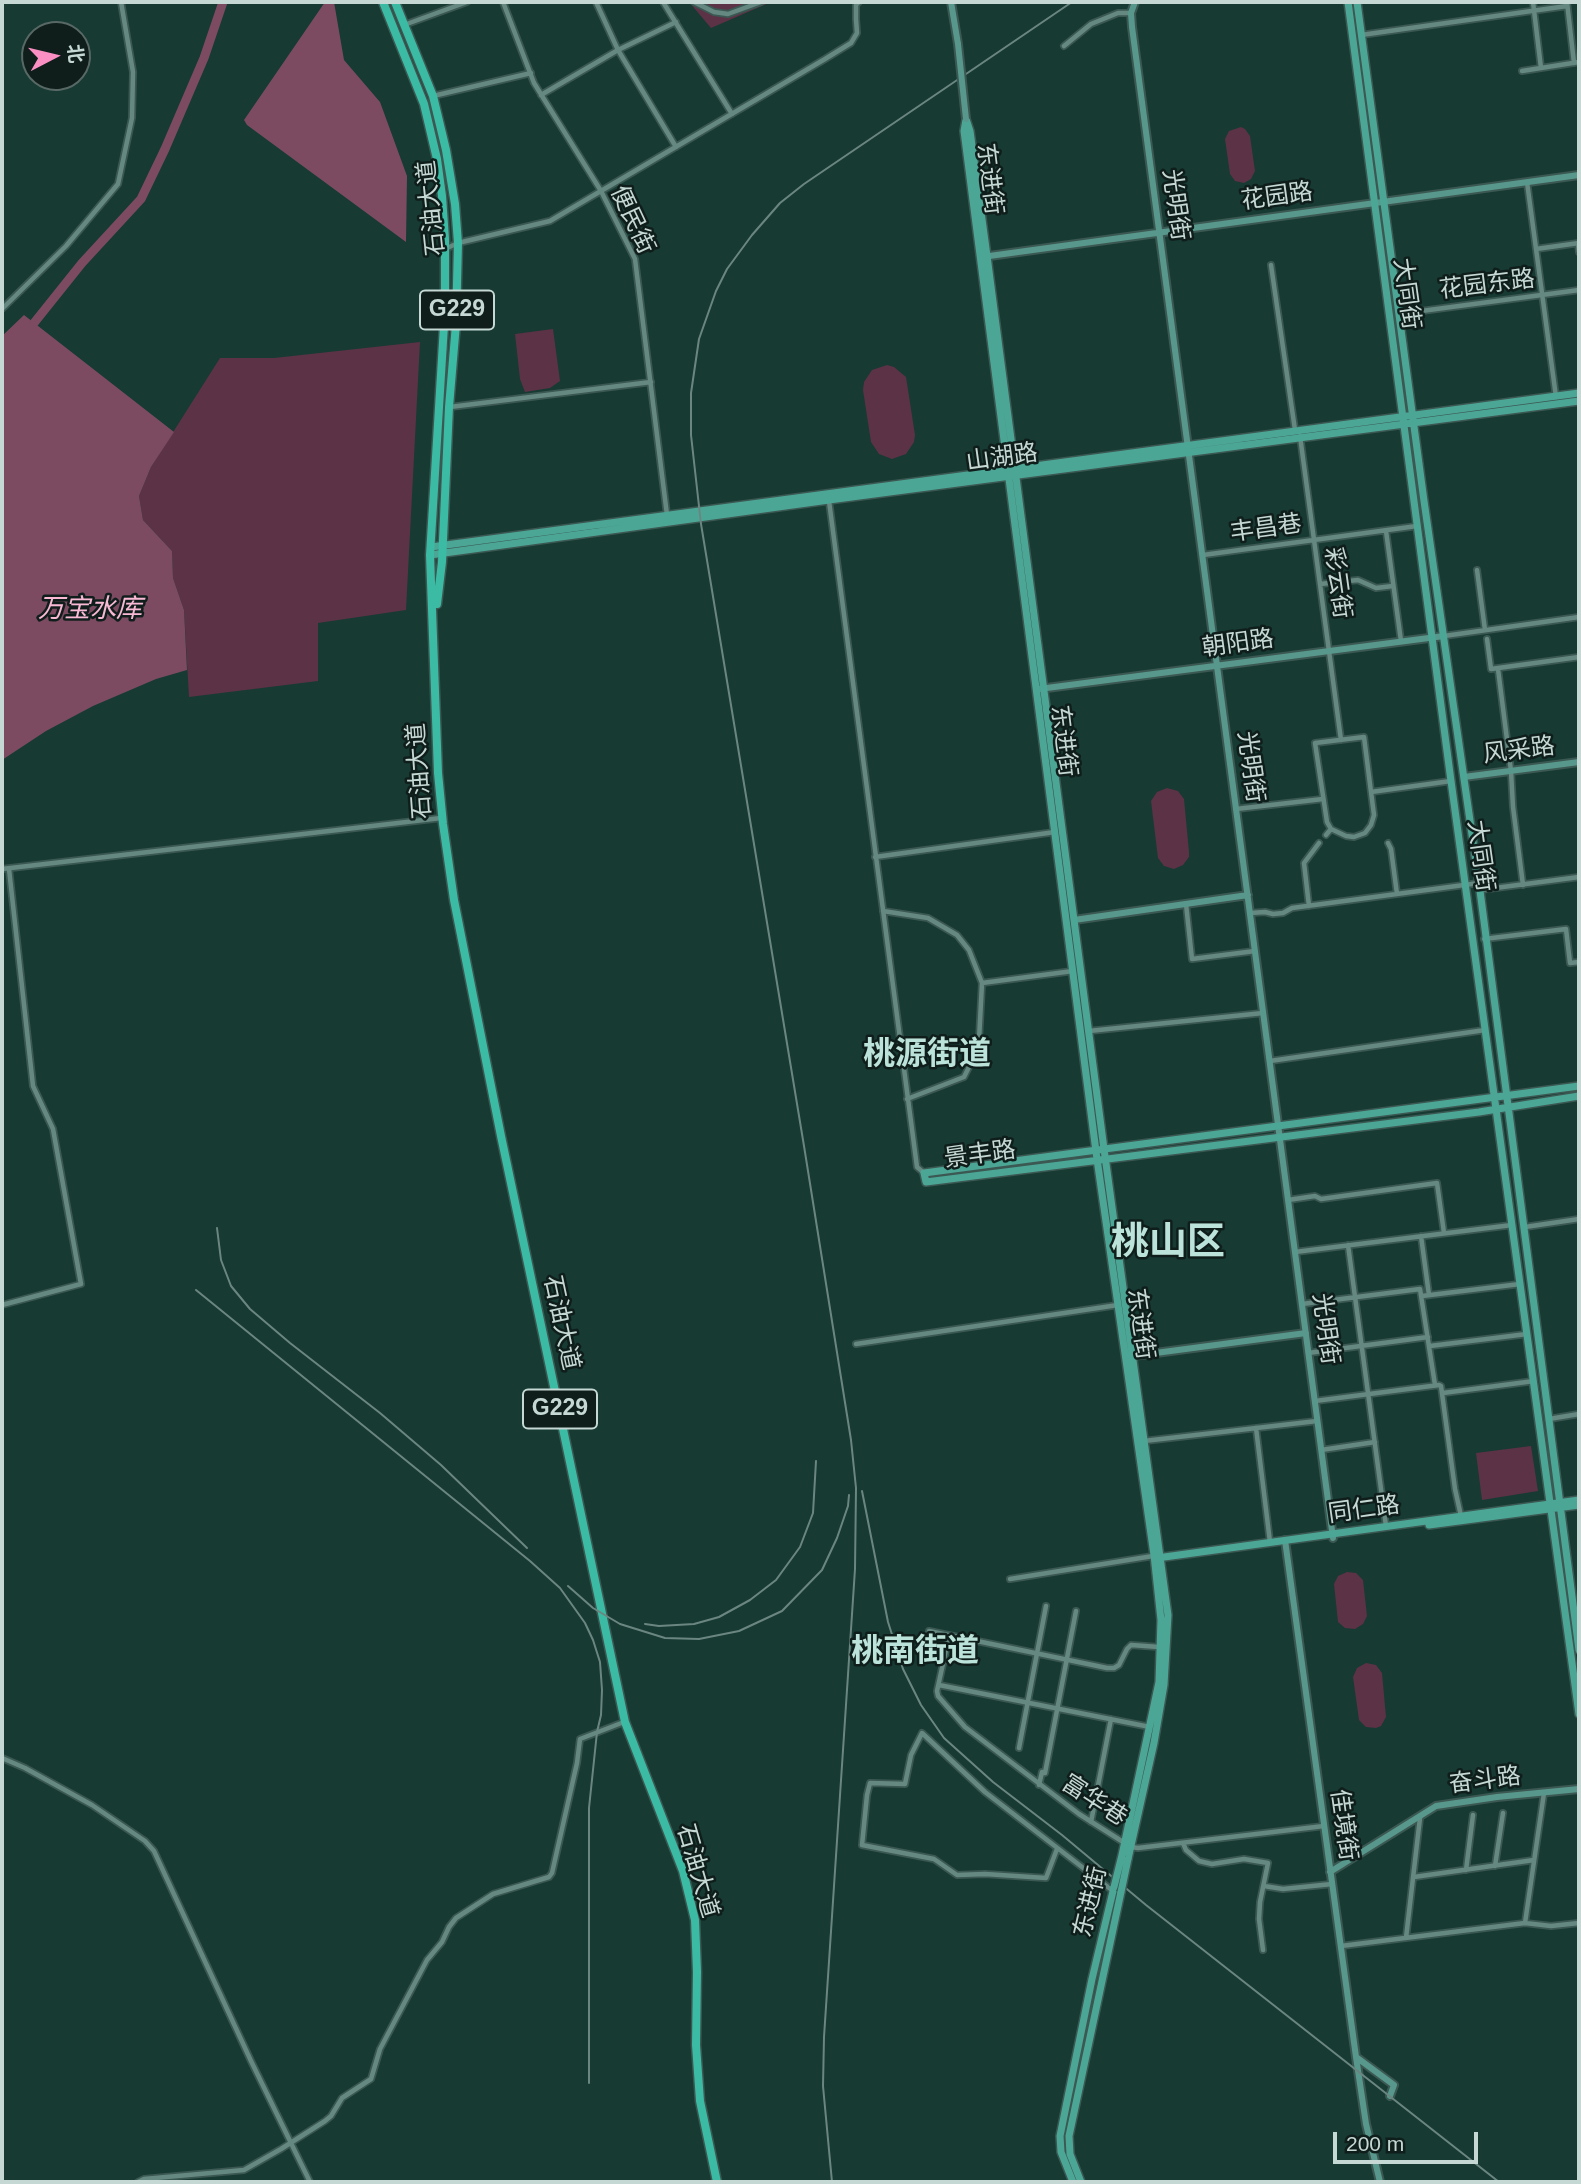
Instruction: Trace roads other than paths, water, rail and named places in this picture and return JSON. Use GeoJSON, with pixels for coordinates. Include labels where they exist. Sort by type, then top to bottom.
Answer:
{"type":"FeatureCollection","features":[{"type":"Feature","properties":{"kind":"highway","name":"石油大道"},"geometry":{"type":"LineString","coordinates":[[383,2],[424,104],[441,183],[445,309],[431,551],[438,773],[454,900],[625,1722],[683,1871],[695,1920],[696,2045],[700,2101],[717,2182]]}},
{"type":"Feature","properties":{"kind":"highway","name":"石油大道"},"geometry":{"type":"LineString","coordinates":[[395,2],[433,96],[446,150],[458,243],[456,324],[442,549],[434,627]]}},
{"type":"Feature","properties":{"kind":"main road","name":"大同街"},"geometry":{"type":"LineString","coordinates":[[1348,2],[1534,1381],[1579,1650]]}},
{"type":"Feature","properties":{"kind":"main road","name":"大同街"},"geometry":{"type":"LineString","coordinates":[[1357,2],[1479,887],[1548,1419],[1579,1714]]}},
{"type":"Feature","properties":{"kind":"main road","name":"东进街"},"geometry":{"type":"LineString","coordinates":[[966,119],[970,131],[1040,689],[1089,1031],[1101,1154]]}},
{"type":"Feature","properties":{"kind":"main road","name":"山湖路"},"geometry":{"type":"LineString","coordinates":[[431,551],[667,517],[1557,400],[1579,393]]}},
{"type":"Feature","properties":{"kind":"main road","name":"山湖路"},"geometry":{"type":"LineString","coordinates":[[1557,400],[1579,401]]}},
{"type":"Feature","properties":{"kind":"main road","name":"山湖路"},"geometry":{"type":"LineString","coordinates":[[442,549],[829,500],[1012,472]]}},
{"type":"Feature","properties":{"kind":"main road","name":"东进街"},"geometry":{"type":"LineString","coordinates":[[1040,689],[1073,971],[1157,1559],[1168,1615],[1164,1685],[1154,1743],[1092,1979],[1060,2136],[1061,2152],[1073,2182]]}},
{"type":"Feature","properties":{"kind":"main road","name":"景丰路"},"geometry":{"type":"LineString","coordinates":[[1101,1154],[1579,1086]]}},
{"type":"Feature","properties":{"kind":"main road","name":"景丰路"},"geometry":{"type":"LineString","coordinates":[[924,1173],[1280,1136],[1497,1110],[1579,1096]]}},
{"type":"Feature","properties":{"kind":"main road","name":"东进街"},"geometry":{"type":"LineString","coordinates":[[1122,1304],[1133,1356],[1144,1441],[1161,1620],[1159,1682],[1128,1844]]}},
{"type":"Feature","properties":{"kind":"main road","name":"同仁路"},"geometry":{"type":"LineString","coordinates":[[1157,1559],[1579,1503]]}},
{"type":"Feature","properties":{"kind":"main road","name":"同仁路"},"geometry":{"type":"LineString","coordinates":[[1332,1536],[1386,1526],[1556,1506]]}},
{"type":"Feature","properties":{"kind":"main road","name":"同仁路"},"geometry":{"type":"LineString","coordinates":[[1157,1559],[1286,1542]]}},
{"type":"Feature","properties":{"kind":"main road","name":"东进街"},"geometry":{"type":"LineString","coordinates":[[1081,2182],[1070,2154],[1069,2136],[1116,1890]]}},
{"type":"Feature","properties":{"kind":"street"},"geometry":{"type":"LineString","coordinates":[[2,309],[66,246],[118,184],[132,118],[133,72],[121,2]]}},
{"type":"Feature","properties":{"kind":"street"},"geometry":{"type":"LineString","coordinates":[[404,24],[467,2]]}},
{"type":"Feature","properties":{"kind":"street","name":"便民街"},"geometry":{"type":"LineString","coordinates":[[503,2],[541,95],[601,191],[635,260],[667,517]]}},
{"type":"Feature","properties":{"kind":"street"},"geometry":{"type":"LineString","coordinates":[[596,2],[618,50],[676,147]]}},
{"type":"Feature","properties":{"kind":"street"},"geometry":{"type":"LineString","coordinates":[[663,2],[732,114]]}},
{"type":"Feature","properties":{"kind":"street"},"geometry":{"type":"LineString","coordinates":[[694,2],[714,12],[728,14],[761,2]]}},
{"type":"Feature","properties":{"kind":"street"},"geometry":{"type":"LineString","coordinates":[[445,249],[458,243],[550,221],[732,114],[851,43],[857,33],[856,5],[859,2]]}},
{"type":"Feature","properties":{"kind":"street"},"geometry":{"type":"LineString","coordinates":[[951,2],[966,119]]}},
{"type":"Feature","properties":{"kind":"street","name":"光明街"},"geometry":{"type":"LineString","coordinates":[[1135,2],[1131,13],[1159,233],[1332,1536]]}},
{"type":"Feature","properties":{"kind":"street"},"geometry":{"type":"LineString","coordinates":[[1533,2],[1541,68]]}},
{"type":"Feature","properties":{"kind":"street"},"geometry":{"type":"LineString","coordinates":[[1361,35],[1567,4],[1577,63],[1522,71]]}},
{"type":"Feature","properties":{"kind":"street"},"geometry":{"type":"LineString","coordinates":[[1064,46],[1091,23],[1118,13],[1131,13]]}},
{"type":"Feature","properties":{"kind":"street"},"geometry":{"type":"LineString","coordinates":[[541,95],[618,50],[676,22]]}},
{"type":"Feature","properties":{"kind":"street"},"geometry":{"type":"LineString","coordinates":[[433,96],[531,73]]}},
{"type":"Feature","properties":{"kind":"street","name":"花园路"},"geometry":{"type":"LineString","coordinates":[[984,257],[1579,175]]}},
{"type":"Feature","properties":{"kind":"street"},"geometry":{"type":"LineString","coordinates":[[1527,182],[1557,400]]}},
{"type":"Feature","properties":{"kind":"street"},"geometry":{"type":"LineString","coordinates":[[1536,249],[1579,243],[1579,252]]}},
{"type":"Feature","properties":{"kind":"street","name":"彩云街"},"geometry":{"type":"LineString","coordinates":[[1271,265],[1314,541],[1341,740]]}},
{"type":"Feature","properties":{"kind":"street","name":"花园东路"},"geometry":{"type":"LineString","coordinates":[[1399,314],[1579,290]]}},
{"type":"Feature","properties":{"kind":"street"},"geometry":{"type":"LineString","coordinates":[[449,407],[651,382]]}},
{"type":"Feature","properties":{"kind":"street"},"geometry":{"type":"LineString","coordinates":[[829,500],[917,1167],[924,1173]]}},
{"type":"Feature","properties":{"kind":"street","name":"丰昌巷"},"geometry":{"type":"LineString","coordinates":[[1203,555],[1418,526]]}},
{"type":"Feature","properties":{"kind":"street"},"geometry":{"type":"LineString","coordinates":[[1386,531],[1401,642]]}},
{"type":"Feature","properties":{"kind":"street"},"geometry":{"type":"LineString","coordinates":[[1477,570],[1485,630]]}},
{"type":"Feature","properties":{"kind":"street"},"geometry":{"type":"LineString","coordinates":[[1320,584],[1358,580],[1376,588],[1394,586]]}},
{"type":"Feature","properties":{"kind":"street"},"geometry":{"type":"LineString","coordinates":[[1444,636],[1579,617]]}},
{"type":"Feature","properties":{"kind":"street","name":"朝阳路"},"geometry":{"type":"LineString","coordinates":[[1040,689],[1444,636]]}},
{"type":"Feature","properties":{"kind":"street"},"geometry":{"type":"LineString","coordinates":[[1487,639],[1491,670],[1579,657]]}},
{"type":"Feature","properties":{"kind":"street"},"geometry":{"type":"LineString","coordinates":[[1497,669],[1523,885]]}},
{"type":"Feature","properties":{"kind":"street"},"geometry":{"type":"LineString","coordinates":[[1364,737],[1374,815],[1365,833],[1354,837],[1331,829],[1326,822],[1315,743],[1341,740],[1364,737]]}},
{"type":"Feature","properties":{"kind":"street","name":"风采路"},"geometry":{"type":"LineString","coordinates":[[1464,778],[1579,762]]}},
{"type":"Feature","properties":{"kind":"street"},"geometry":{"type":"LineString","coordinates":[[1371,792],[1451,781]]}},
{"type":"Feature","properties":{"kind":"street"},"geometry":{"type":"LineString","coordinates":[[1236,809],[1323,799]]}},
{"type":"Feature","properties":{"kind":"street"},"geometry":{"type":"LineString","coordinates":[[2,869],[442,817]]}},
{"type":"Feature","properties":{"kind":"street"},"geometry":{"type":"LineString","coordinates":[[1326,835],[1331,829]]}},
{"type":"Feature","properties":{"kind":"street"},"geometry":{"type":"LineString","coordinates":[[876,857],[1055,832]]}},
{"type":"Feature","properties":{"kind":"street"},"geometry":{"type":"LineString","coordinates":[[1309,906],[1304,863],[1319,843]]}},
{"type":"Feature","properties":{"kind":"street"},"geometry":{"type":"LineString","coordinates":[[1388,843],[1397,894]]}},
{"type":"Feature","properties":{"kind":"street"},"geometry":{"type":"LineString","coordinates":[[2,1305],[81,1284],[52,1129],[33,1086],[9,869]]}},
{"type":"Feature","properties":{"kind":"street"},"geometry":{"type":"LineString","coordinates":[[1250,913],[1283,913],[1292,908],[1465,885],[1523,885],[1579,877]]}},
{"type":"Feature","properties":{"kind":"street"},"geometry":{"type":"LineString","coordinates":[[1074,920],[1248,895]]}},
{"type":"Feature","properties":{"kind":"street"},"geometry":{"type":"LineString","coordinates":[[1186,904],[1192,959],[1255,951]]}},
{"type":"Feature","properties":{"kind":"street"},"geometry":{"type":"LineString","coordinates":[[883,911],[928,918],[957,935],[969,950],[982,983],[979,1041],[964,1077],[908,1099]]}},
{"type":"Feature","properties":{"kind":"street"},"geometry":{"type":"LineString","coordinates":[[1484,939],[1566,929],[1570,963],[1579,962]]}},
{"type":"Feature","properties":{"kind":"street"},"geometry":{"type":"LineString","coordinates":[[982,983],[1073,971]]}},
{"type":"Feature","properties":{"kind":"street"},"geometry":{"type":"LineString","coordinates":[[1089,1031],[1263,1013]]}},
{"type":"Feature","properties":{"kind":"street"},"geometry":{"type":"LineString","coordinates":[[1270,1061],[1485,1030]]}},
{"type":"Feature","properties":{"kind":"street"},"geometry":{"type":"LineString","coordinates":[[1288,1200],[1315,1196],[1321,1199],[1437,1183],[1444,1233]]}},
{"type":"Feature","properties":{"kind":"street"},"geometry":{"type":"LineString","coordinates":[[1523,1227],[1579,1219]]}},
{"type":"Feature","properties":{"kind":"street"},"geometry":{"type":"LineString","coordinates":[[1295,1252],[1513,1224]]}},
{"type":"Feature","properties":{"kind":"street"},"geometry":{"type":"LineString","coordinates":[[1421,1236],[1429,1296]]}},
{"type":"Feature","properties":{"kind":"street"},"geometry":{"type":"LineString","coordinates":[[1348,1245],[1386,1526]]}},
{"type":"Feature","properties":{"kind":"street"},"geometry":{"type":"LineString","coordinates":[[1422,1296],[1521,1283]]}},
{"type":"Feature","properties":{"kind":"street"},"geometry":{"type":"LineString","coordinates":[[1302,1304],[1420,1289],[1435,1385]]}},
{"type":"Feature","properties":{"kind":"street"},"geometry":{"type":"LineString","coordinates":[[856,1344],[1122,1304]]}},
{"type":"Feature","properties":{"kind":"street"},"geometry":{"type":"LineString","coordinates":[[1133,1356],[1306,1333]]}},
{"type":"Feature","properties":{"kind":"street"},"geometry":{"type":"LineString","coordinates":[[1430,1346],[1528,1334]]}},
{"type":"Feature","properties":{"kind":"street"},"geometry":{"type":"LineString","coordinates":[[1308,1353],[1428,1337]]}},
{"type":"Feature","properties":{"kind":"street"},"geometry":{"type":"LineString","coordinates":[[1443,1392],[1534,1381]]}},
{"type":"Feature","properties":{"kind":"street"},"geometry":{"type":"LineString","coordinates":[[1315,1401],[1441,1386],[1461,1516]]}},
{"type":"Feature","properties":{"kind":"street"},"geometry":{"type":"LineString","coordinates":[[1548,1419],[1579,1414]]}},
{"type":"Feature","properties":{"kind":"street"},"geometry":{"type":"LineString","coordinates":[[1144,1441],[1317,1421]]}},
{"type":"Feature","properties":{"kind":"street"},"geometry":{"type":"LineString","coordinates":[[1256,1428],[1270,1542]]}},
{"type":"Feature","properties":{"kind":"street"},"geometry":{"type":"LineString","coordinates":[[1321,1450],[1375,1441]]}},
{"type":"Feature","properties":{"kind":"street","name":"佳境街"},"geometry":{"type":"LineString","coordinates":[[1286,1542],[1356,2057],[1366,2124],[1380,2182]]}},
{"type":"Feature","properties":{"kind":"street"},"geometry":{"type":"LineString","coordinates":[[1010,1579],[1157,1559]]}},
{"type":"Feature","properties":{"kind":"street"},"geometry":{"type":"LineString","coordinates":[[1019,1748],[1046,1606]]}},
{"type":"Feature","properties":{"kind":"street"},"geometry":{"type":"LineString","coordinates":[[1039,1785],[1042,1772],[1045,1773],[1076,1611]]}},
{"type":"Feature","properties":{"kind":"street"},"geometry":{"type":"LineString","coordinates":[[929,1631],[1114,1668],[1122,1661],[1126,1648],[1131,1645],[1160,1647]]}},
{"type":"Feature","properties":{"kind":"street"},"geometry":{"type":"LineString","coordinates":[[949,1636],[939,1685],[1150,1727]]}},
{"type":"Feature","properties":{"kind":"street","name":"富华巷"},"geometry":{"type":"LineString","coordinates":[[939,1685],[939,1696],[965,1727],[1091,1822],[1138,1848],[1324,1826]]}},
{"type":"Feature","properties":{"kind":"street"},"geometry":{"type":"LineString","coordinates":[[1091,1822],[1111,1719]]}},
{"type":"Feature","properties":{"kind":"street"},"geometry":{"type":"LineString","coordinates":[[138,2182],[144,2179],[244,2170],[325,2121],[342,2098],[372,2079],[380,2049],[427,1960],[442,1942],[456,1917],[493,1895],[549,1877],[552,1873],[580,1739],[625,1722]]}},
{"type":"Feature","properties":{"kind":"street"},"geometry":{"type":"LineString","coordinates":[[1057,1849],[1046,1878],[957,1875],[934,1858],[862,1845],[870,1783],[905,1784],[911,1755],[922,1733],[985,1792],[1057,1849],[1116,1890]]}},
{"type":"Feature","properties":{"kind":"street"},"geometry":{"type":"LineString","coordinates":[[2,1758],[92,1805],[145,1841],[154,1851],[310,2182]]}},
{"type":"Feature","properties":{"kind":"street","name":"奋斗路"},"geometry":{"type":"LineString","coordinates":[[1331,1872],[1436,1806],[1579,1789]]}},
{"type":"Feature","properties":{"kind":"street"},"geometry":{"type":"LineString","coordinates":[[1525,1923],[1544,1793]]}},
{"type":"Feature","properties":{"kind":"street"},"geometry":{"type":"LineString","coordinates":[[1495,1866],[1503,1813]]}},
{"type":"Feature","properties":{"kind":"street"},"geometry":{"type":"LineString","coordinates":[[1466,1870],[1473,1815]]}},
{"type":"Feature","properties":{"kind":"street"},"geometry":{"type":"LineString","coordinates":[[1406,1938],[1420,1818]]}},
{"type":"Feature","properties":{"kind":"street"},"geometry":{"type":"LineString","coordinates":[[1183,1843],[1186,1850],[1199,1861],[1212,1864],[1244,1859],[1268,1863],[1259,1919],[1263,1950]]}},
{"type":"Feature","properties":{"kind":"street"},"geometry":{"type":"LineString","coordinates":[[1414,1877],[1535,1860]]}},
{"type":"Feature","properties":{"kind":"street"},"geometry":{"type":"LineString","coordinates":[[1264,1886],[1283,1889],[1332,1884]]}},
{"type":"Feature","properties":{"kind":"street"},"geometry":{"type":"LineString","coordinates":[[1340,1946],[1525,1923],[1551,1926],[1579,1923]]}},
{"type":"Feature","properties":{"kind":"street"},"geometry":{"type":"LineString","coordinates":[[1356,2057],[1394,2085],[1390,2095]]}},
{"type":"Feature","properties":{"kind":"water"},"geometry":{"type":"Polygon","coordinates":[[[325,2],[334,2],[344,60],[380,102],[407,176],[406,242],[247,125],[244,120],[325,2]]]}},
{"type":"Feature","properties":{"kind":"water","name":"万宝水库"},"geometry":{"type":"Polygon","coordinates":[[[24,315],[174,432],[151,467],[139,496],[143,520],[172,551],[173,578],[184,610],[187,670],[156,679],[93,706],[46,731],[2,760],[2,336],[24,315]]]}},
{"type":"Feature","properties":{"kind":"waterway"},"geometry":{"type":"LineString","coordinates":[[34,323],[82,263],[141,199],[204,58],[223,2]]}},
{"type":"Feature","properties":{"kind":"railway"},"geometry":{"type":"LineString","coordinates":[[832,2182],[823,2086],[824,2037],[855,1569],[856,1488],[851,1440],[804,1146],[701,524],[691,435],[691,393],[699,339],[716,291],[727,269],[780,203],[1072,2]]}},
{"type":"Feature","properties":{"kind":"railway"},"geometry":{"type":"LineString","coordinates":[[217,1228],[221,1260],[231,1286],[250,1309],[441,1465],[527,1548]]}},
{"type":"Feature","properties":{"kind":"railway"},"geometry":{"type":"LineString","coordinates":[[196,1290],[530,1561],[560,1588],[585,1623],[600,1662],[602,1690],[589,1808],[589,2083]]}},
{"type":"Feature","properties":{"kind":"railway"},"geometry":{"type":"LineString","coordinates":[[645,1624],[694,1624],[719,1617],[750,1600],[776,1580],[800,1547],[813,1513],[816,1461]]}},
{"type":"Feature","properties":{"kind":"railway"},"geometry":{"type":"LineString","coordinates":[[862,1491],[888,1622],[903,1669],[921,1705],[944,1738],[993,1782],[1146,1905],[1499,2182]]}},
{"type":"Feature","properties":{"kind":"railway"},"geometry":{"type":"LineString","coordinates":[[568,1586],[593,1608],[620,1624],[665,1638],[699,1639],[739,1631],[782,1611],[822,1570],[837,1538],[849,1495]]}},
{"type":"Feature","properties":{"kind":"district","name":"桃源街道"},"geometry":{"type":"Point","coordinates":[927,1055]}},
{"type":"Feature","properties":{"kind":"district","name":"桃山区"},"geometry":{"type":"Point","coordinates":[1168,1244]}},
{"type":"Feature","properties":{"kind":"district","name":"桃南街道"},"geometry":{"type":"Point","coordinates":[915,1652]}}]}
